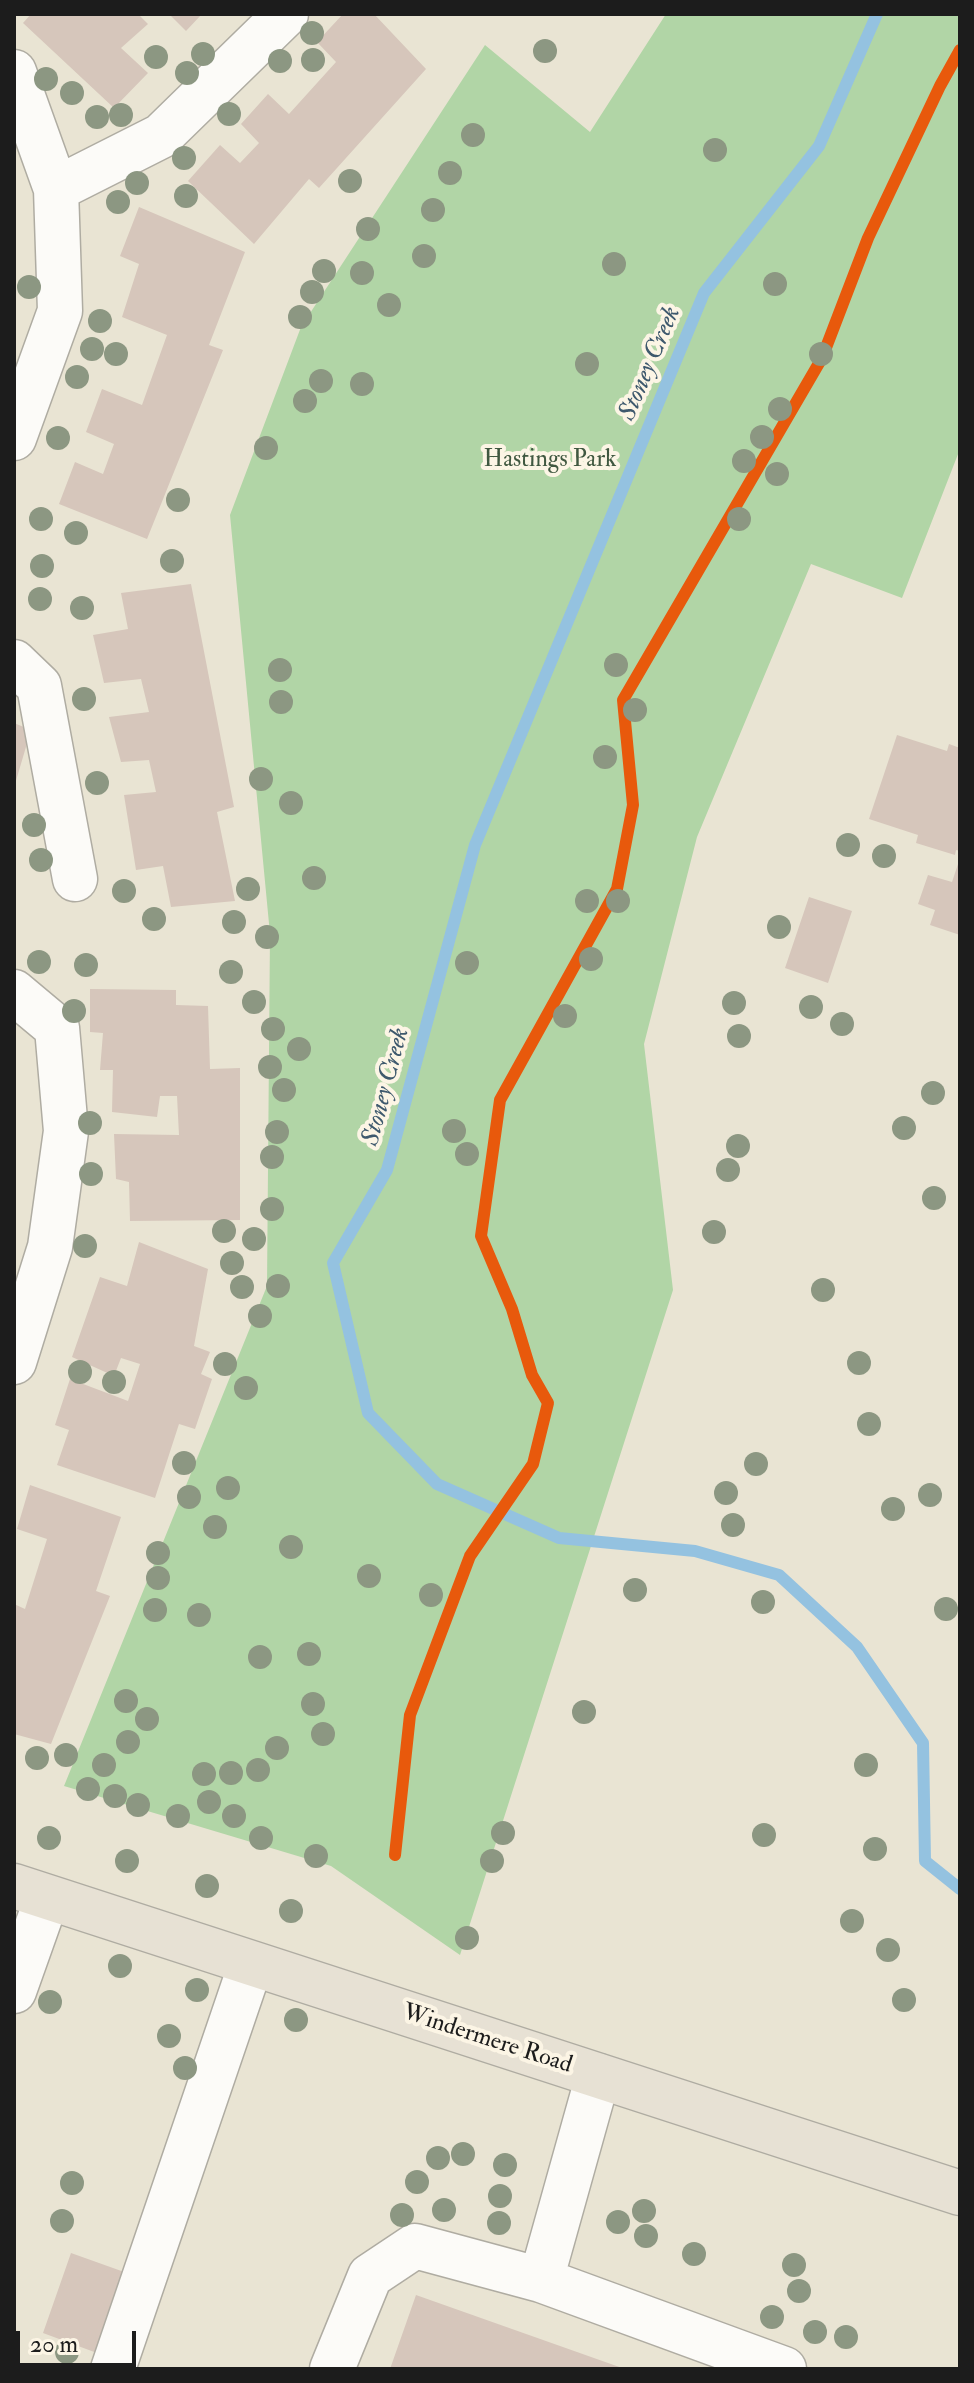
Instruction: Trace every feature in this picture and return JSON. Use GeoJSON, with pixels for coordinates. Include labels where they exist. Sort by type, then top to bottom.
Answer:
{"type":"FeatureCollection","features":[{"type":"Feature","properties":{"kind":"main road","name":"Windermere Road"},"geometry":{"type":"LineString","coordinates":[[31,1892],[960,2193]]}},
{"type":"Feature","properties":{"kind":"lane"},"geometry":{"type":"LineString","coordinates":[[56,189],[161,136],[286,14]]}},
{"type":"Feature","properties":{"kind":"lane"},"geometry":{"type":"LineString","coordinates":[[14,72],[56,189],[60,311],[14,438]]}},
{"type":"Feature","properties":{"kind":"lane"},"geometry":{"type":"LineString","coordinates":[[14,662],[39,686],[75,879]]}},
{"type":"Feature","properties":{"kind":"lane"},"geometry":{"type":"LineString","coordinates":[[14,992],[57,1028],[66,1131],[50,1247],[14,1362]]}},
{"type":"Feature","properties":{"kind":"lane"},"geometry":{"type":"LineString","coordinates":[[14,1991],[31,1892]]}},
{"type":"Feature","properties":{"kind":"lane"},"geometry":{"type":"LineString","coordinates":[[113,2369],[251,1964]]}},
{"type":"Feature","properties":{"kind":"lane"},"geometry":{"type":"LineString","coordinates":[[541,2280],[598,2076]]}},
{"type":"Feature","properties":{"kind":"lane"},"geometry":{"type":"LineString","coordinates":[[332,2369],[370,2276],[415,2246],[541,2280],[784,2369]]}},
{"type":"Feature","properties":{"kind":"green space","name":"Hastings Park"},"geometry":{"type":"Polygon","coordinates":[[[666,14],[960,14],[960,449],[902,598],[811,564],[697,837],[644,1044],[673,1290],[460,1955],[331,1866],[64,1786],[267,1286],[270,934],[230,515],[301,327],[485,45],[590,132],[666,14]]]}},
{"type":"Feature","properties":{"kind":"building"},"geometry":{"type":"Polygon","coordinates":[[[31,14],[138,14],[148,24],[121,48],[148,73],[114,108],[23,23],[31,14]]]}},
{"type":"Feature","properties":{"kind":"building"},"geometry":{"type":"Polygon","coordinates":[[[169,14],[202,14],[186,31],[169,14]]]}},
{"type":"Feature","properties":{"kind":"building"},"geometry":{"type":"Polygon","coordinates":[[[343,14],[374,14],[426,69],[319,188],[309,179],[254,244],[188,181],[220,145],[240,163],[259,143],[241,124],[268,94],[289,114],[336,62],[317,42],[343,14]]]}},
{"type":"Feature","properties":{"kind":"building"},"geometry":{"type":"Polygon","coordinates":[[[139,207],[245,252],[209,345],[223,350],[147,539],[59,504],[75,462],[103,474],[114,444],[86,432],[102,389],[142,405],[167,335],[122,317],[139,264],[120,256],[139,207]]]}},
{"type":"Feature","properties":{"kind":"building"},"geometry":{"type":"Polygon","coordinates":[[[191,584],[234,807],[217,812],[235,901],[171,907],[163,866],[136,870],[124,795],[156,792],[149,760],[121,762],[109,717],[149,712],[141,679],[104,683],[93,635],[128,629],[121,593],[191,584]]]}},
{"type":"Feature","properties":{"kind":"building"},"geometry":{"type":"Polygon","coordinates":[[[14,723],[31,730],[15,784],[14,784],[14,723]]]}},
{"type":"Feature","properties":{"kind":"building"},"geometry":{"type":"Polygon","coordinates":[[[897,735],[947,751],[949,744],[960,748],[960,851],[956,850],[955,855],[916,843],[918,835],[869,819],[897,735]]]}},
{"type":"Feature","properties":{"kind":"building"},"geometry":{"type":"Polygon","coordinates":[[[960,858],[960,935],[930,925],[935,910],[918,904],[928,875],[952,882],[960,858]]]}},
{"type":"Feature","properties":{"kind":"building"},"geometry":{"type":"Polygon","coordinates":[[[809,897],[852,911],[828,983],[785,968],[809,897]]]}},
{"type":"Feature","properties":{"kind":"building"},"geometry":{"type":"Polygon","coordinates":[[[90,989],[176,990],[176,1005],[208,1006],[210,1069],[240,1068],[240,1220],[130,1221],[129,1182],[116,1179],[114,1134],[179,1135],[177,1096],[160,1096],[157,1117],[112,1112],[113,1070],[100,1070],[103,1033],[90,1032],[90,989]]]}},
{"type":"Feature","properties":{"kind":"building"},"geometry":{"type":"Polygon","coordinates":[[[139,1242],[208,1269],[194,1346],[210,1352],[201,1374],[212,1379],[195,1429],[179,1424],[155,1498],[57,1465],[69,1430],[55,1425],[70,1379],[128,1401],[140,1364],[121,1358],[114,1376],[72,1357],[100,1277],[127,1286],[139,1242]]]}},
{"type":"Feature","properties":{"kind":"building"},"geometry":{"type":"Polygon","coordinates":[[[30,1485],[121,1517],[96,1591],[110,1596],[51,1744],[14,1734],[14,1604],[25,1609],[47,1539],[17,1529],[30,1485]]]}},
{"type":"Feature","properties":{"kind":"building"},"geometry":{"type":"Polygon","coordinates":[[[71,2253],[127,2273],[97,2353],[43,2333],[71,2253]]]}},
{"type":"Feature","properties":{"kind":"building"},"geometry":{"type":"Polygon","coordinates":[[[416,2295],[625,2369],[390,2369],[416,2295]]]}},
{"type":"Feature","properties":{"kind":"waterway","name":"Stoney Creek"},"geometry":{"type":"LineString","coordinates":[[877,14],[819,146],[704,293],[475,845],[387,1170],[333,1263],[368,1413],[437,1484],[559,1538],[695,1551],[779,1575],[857,1647],[923,1743],[925,1861],[960,1889]]}},
{"type":"Feature","properties":{"kind":"cycle path"},"geometry":{"type":"LineString","coordinates":[[395,1855],[410,1715],[470,1556],[533,1464],[548,1403],[532,1375],[512,1309],[481,1236],[500,1100],[617,889],[633,805],[623,700],[822,358],[868,238],[960,50]]}}]}
